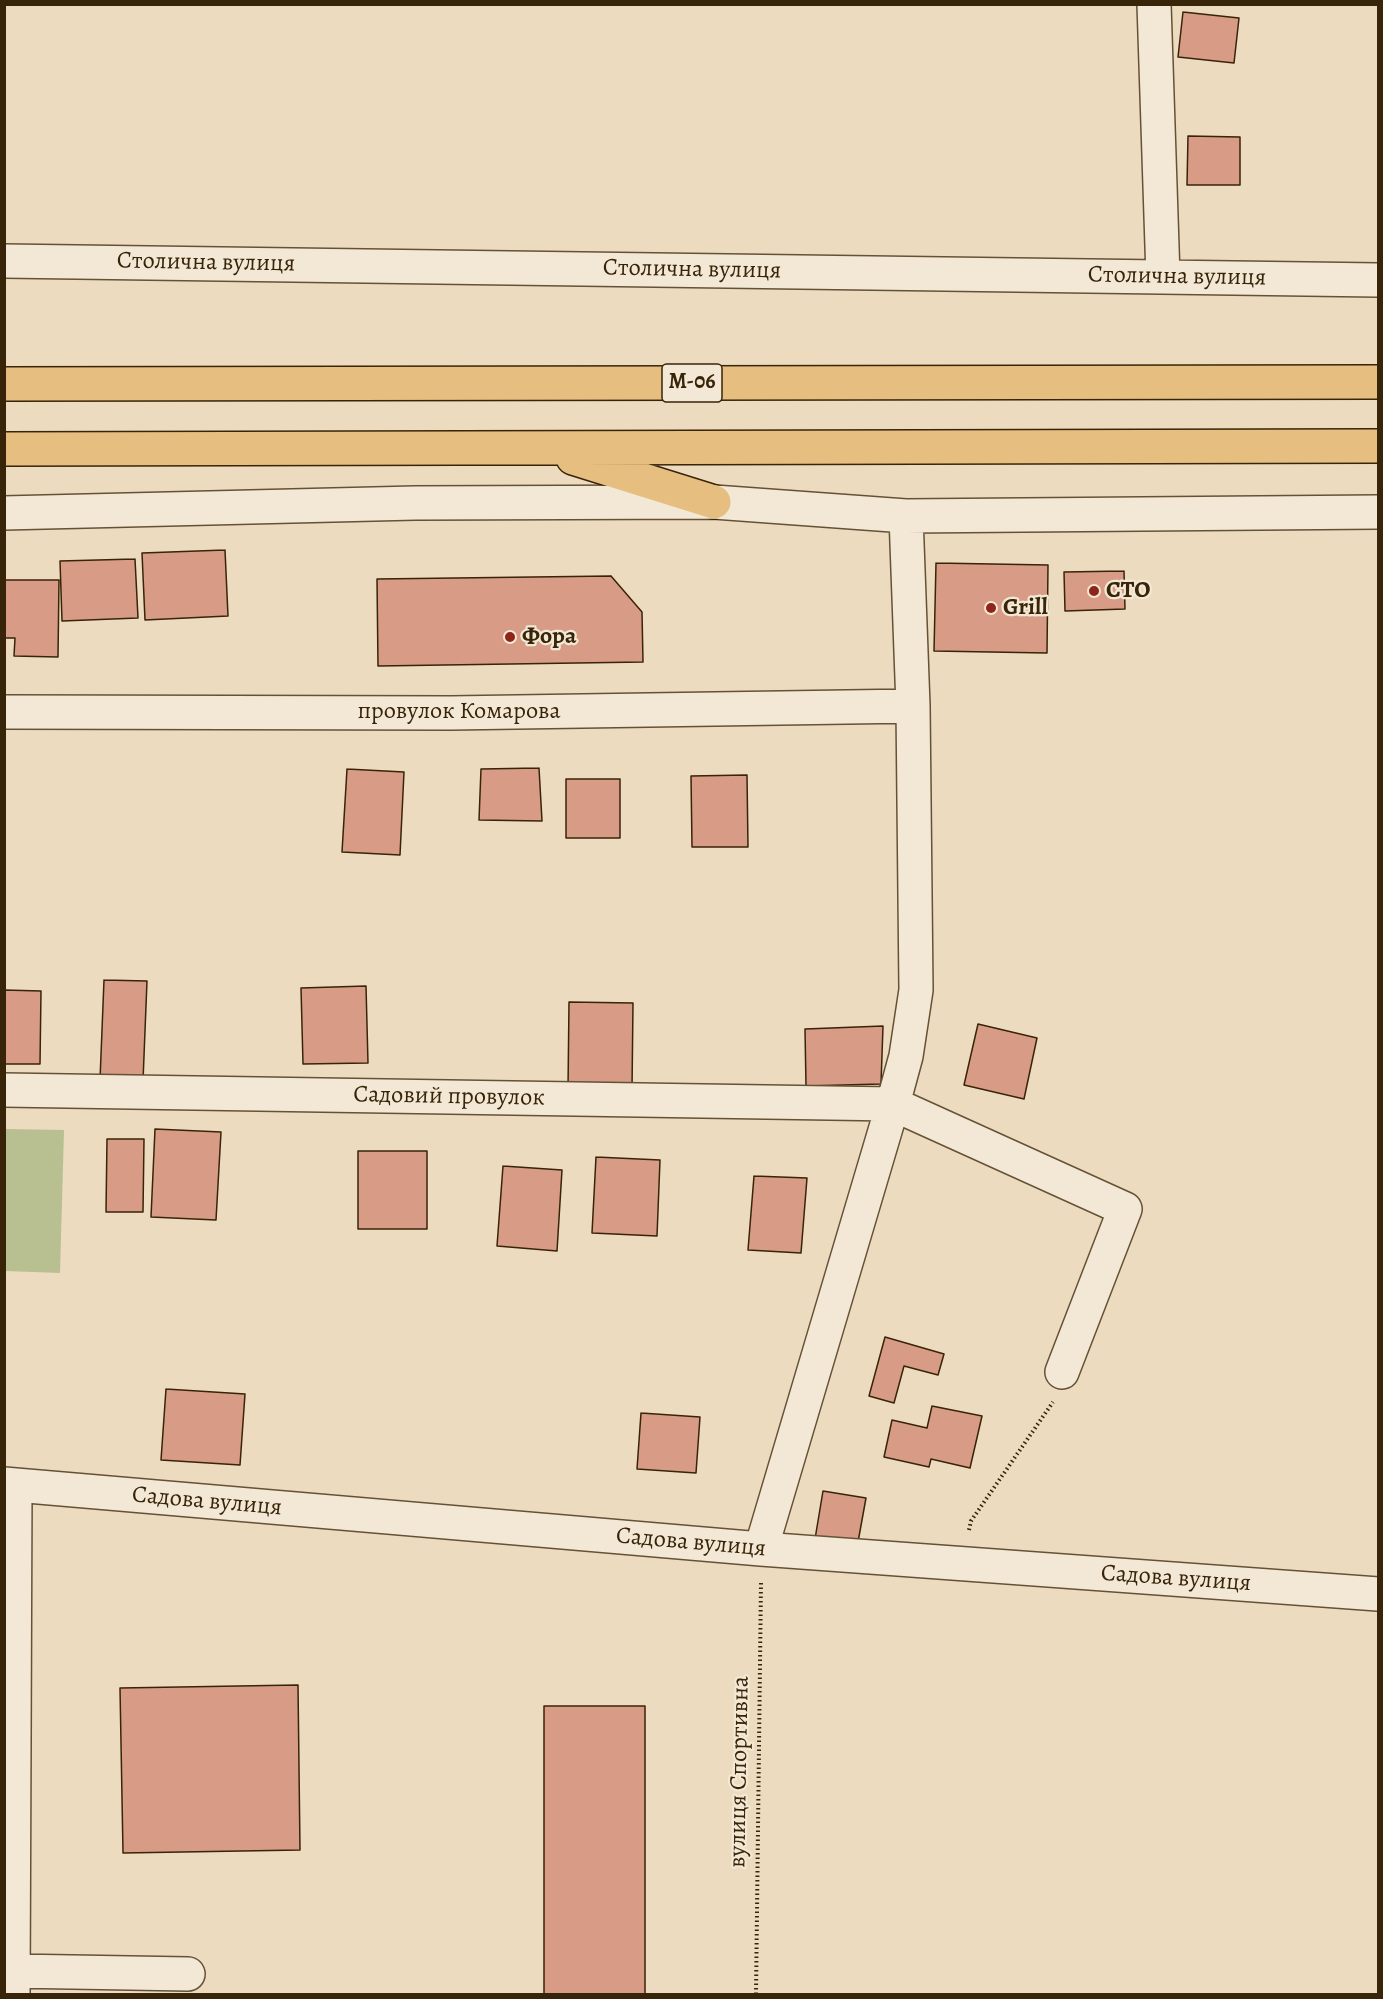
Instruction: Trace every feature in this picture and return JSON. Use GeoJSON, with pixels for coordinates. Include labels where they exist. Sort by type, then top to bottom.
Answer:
{"type":"FeatureCollection","features":[{"type":"Feature","properties":{"kind":"highway","name":"М-06"},"geometry":{"type":"LineString","coordinates":[[4,384],[1378,382]]}},
{"type":"Feature","properties":{"kind":"highway"},"geometry":{"type":"LineString","coordinates":[[4,449],[1378,446]]}},
{"type":"Feature","properties":{"kind":"highway"},"geometry":{"type":"LineString","coordinates":[[542,448],[714,502]]}},
{"type":"Feature","properties":{"kind":"street"},"geometry":{"type":"LineString","coordinates":[[1154,4],[1163,277]]}},
{"type":"Feature","properties":{"kind":"street","name":"Столична вулиця"},"geometry":{"type":"LineString","coordinates":[[4,261],[1378,280]]}},
{"type":"Feature","properties":{"kind":"street"},"geometry":{"type":"LineString","coordinates":[[4,513],[415,503],[714,502],[906,516],[1378,512]]}},
{"type":"Feature","properties":{"kind":"street"},"geometry":{"type":"LineString","coordinates":[[761,1550],[893,1104],[906,1056],[916,990],[913,706],[906,516]]}},
{"type":"Feature","properties":{"kind":"street","name":"провулок Комарова"},"geometry":{"type":"LineString","coordinates":[[4,712],[451,714],[913,706]]}},
{"type":"Feature","properties":{"kind":"street","name":"Садовий провулок"},"geometry":{"type":"LineString","coordinates":[[4,1090],[893,1104]]}},
{"type":"Feature","properties":{"kind":"street"},"geometry":{"type":"LineString","coordinates":[[893,1104],[1125,1209],[1062,1372]]}},
{"type":"Feature","properties":{"kind":"street"},"geometry":{"type":"LineString","coordinates":[[10,1485],[13,1983],[188,1974]]}},
{"type":"Feature","properties":{"kind":"street","name":"Садова вулиця"},"geometry":{"type":"LineString","coordinates":[[10,1485],[761,1550],[1378,1594]]}},
{"type":"Feature","properties":{"kind":"path"},"geometry":{"type":"LineString","coordinates":[[958,1564],[971,1521],[1052,1406],[1062,1372]]}},
{"type":"Feature","properties":{"kind":"path","name":"вулиця Спортивна"},"geometry":{"type":"LineString","coordinates":[[756,1995],[761,1550]]}},
{"type":"Feature","properties":{"kind":"green space"},"geometry":{"type":"Polygon","coordinates":[[[5,1129],[64,1130],[60,1273],[5,1271],[5,1129]]]}},
{"type":"Feature","properties":{"kind":"building"},"geometry":{"type":"Polygon","coordinates":[[[1183,12],[1239,18],[1234,63],[1178,57],[1183,12]]]}},
{"type":"Feature","properties":{"kind":"building"},"geometry":{"type":"Polygon","coordinates":[[[1188,136],[1240,137],[1240,185],[1187,185],[1188,136]]]}},
{"type":"Feature","properties":{"kind":"building"},"geometry":{"type":"Polygon","coordinates":[[[225,550],[228,616],[145,620],[142,553],[225,550]]]}},
{"type":"Feature","properties":{"kind":"building"},"geometry":{"type":"Polygon","coordinates":[[[135,559],[138,618],[62,621],[60,561],[135,559]]]}},
{"type":"Feature","properties":{"kind":"building","name":"Grill"},"geometry":{"type":"Polygon","coordinates":[[[936,563],[1048,565],[1047,653],[934,651],[936,563]]]}},
{"type":"Feature","properties":{"kind":"building","name":"СТО"},"geometry":{"type":"Polygon","coordinates":[[[1124,571],[1125,609],[1065,611],[1064,572],[1124,571]]]}},
{"type":"Feature","properties":{"kind":"building","name":"Фора"},"geometry":{"type":"Polygon","coordinates":[[[611,576],[642,612],[643,662],[378,666],[377,579],[611,576]]]}},
{"type":"Feature","properties":{"kind":"building"},"geometry":{"type":"Polygon","coordinates":[[[4,580],[59,580],[58,657],[14,656],[15,638],[4,638],[4,580]]]}},
{"type":"Feature","properties":{"kind":"building"},"geometry":{"type":"Polygon","coordinates":[[[539,768],[542,821],[479,820],[481,769],[539,768]]]}},
{"type":"Feature","properties":{"kind":"building"},"geometry":{"type":"Polygon","coordinates":[[[347,769],[404,772],[400,855],[342,852],[347,769]]]}},
{"type":"Feature","properties":{"kind":"building"},"geometry":{"type":"Polygon","coordinates":[[[747,775],[748,847],[692,847],[691,776],[747,775]]]}},
{"type":"Feature","properties":{"kind":"building"},"geometry":{"type":"Polygon","coordinates":[[[566,779],[620,779],[620,838],[566,838],[566,779]]]}},
{"type":"Feature","properties":{"kind":"building"},"geometry":{"type":"Polygon","coordinates":[[[104,980],[147,981],[143,1081],[100,1080],[104,980]]]}},
{"type":"Feature","properties":{"kind":"building"},"geometry":{"type":"Polygon","coordinates":[[[366,986],[368,1063],[303,1064],[301,988],[366,986]]]}},
{"type":"Feature","properties":{"kind":"building"},"geometry":{"type":"Polygon","coordinates":[[[4,990],[41,991],[40,1064],[4,1064],[4,990]]]}},
{"type":"Feature","properties":{"kind":"building"},"geometry":{"type":"Polygon","coordinates":[[[569,1002],[633,1003],[632,1090],[568,1089],[569,1002]]]}},
{"type":"Feature","properties":{"kind":"building"},"geometry":{"type":"Polygon","coordinates":[[[978,1024],[1037,1038],[1024,1099],[964,1085],[978,1024]]]}},
{"type":"Feature","properties":{"kind":"building"},"geometry":{"type":"Polygon","coordinates":[[[883,1026],[881,1084],[806,1086],[805,1029],[883,1026]]]}},
{"type":"Feature","properties":{"kind":"building"},"geometry":{"type":"Polygon","coordinates":[[[155,1129],[221,1132],[216,1220],[151,1217],[155,1129]]]}},
{"type":"Feature","properties":{"kind":"building"},"geometry":{"type":"Polygon","coordinates":[[[107,1139],[144,1139],[143,1212],[106,1212],[107,1139]]]}},
{"type":"Feature","properties":{"kind":"building"},"geometry":{"type":"Polygon","coordinates":[[[358,1151],[427,1151],[427,1229],[358,1229],[358,1151]]]}},
{"type":"Feature","properties":{"kind":"building"},"geometry":{"type":"Polygon","coordinates":[[[596,1157],[660,1160],[657,1236],[592,1233],[596,1157]]]}},
{"type":"Feature","properties":{"kind":"building"},"geometry":{"type":"Polygon","coordinates":[[[503,1166],[562,1170],[557,1251],[497,1246],[503,1166]]]}},
{"type":"Feature","properties":{"kind":"building"},"geometry":{"type":"Polygon","coordinates":[[[754,1176],[807,1178],[801,1253],[748,1250],[754,1176]]]}},
{"type":"Feature","properties":{"kind":"building"},"geometry":{"type":"Polygon","coordinates":[[[885,1337],[944,1354],[938,1375],[904,1366],[894,1403],[869,1396],[885,1337]]]}},
{"type":"Feature","properties":{"kind":"building"},"geometry":{"type":"Polygon","coordinates":[[[166,1389],[245,1394],[240,1465],[161,1460],[166,1389]]]}},
{"type":"Feature","properties":{"kind":"building"},"geometry":{"type":"Polygon","coordinates":[[[932,1406],[982,1416],[970,1468],[931,1459],[929,1467],[884,1457],[892,1420],[927,1428],[932,1406]]]}},
{"type":"Feature","properties":{"kind":"building"},"geometry":{"type":"Polygon","coordinates":[[[641,1413],[700,1417],[696,1473],[637,1469],[641,1413]]]}},
{"type":"Feature","properties":{"kind":"building"},"geometry":{"type":"Polygon","coordinates":[[[823,1491],[866,1498],[856,1553],[814,1545],[823,1491]]]}},
{"type":"Feature","properties":{"kind":"building"},"geometry":{"type":"Polygon","coordinates":[[[298,1685],[300,1850],[123,1853],[120,1688],[298,1685]]]}},
{"type":"Feature","properties":{"kind":"building"},"geometry":{"type":"Polygon","coordinates":[[[544,1706],[645,1706],[645,1994],[544,1994],[544,1706]]]}},
{"type":"Feature","properties":{"kind":"place","name":"СТО"},"geometry":{"type":"Point","coordinates":[1094,591]}},
{"type":"Feature","properties":{"kind":"place","name":"Grill"},"geometry":{"type":"Point","coordinates":[991,608]}},
{"type":"Feature","properties":{"kind":"place","name":"Фора"},"geometry":{"type":"Point","coordinates":[510,637]}}]}
